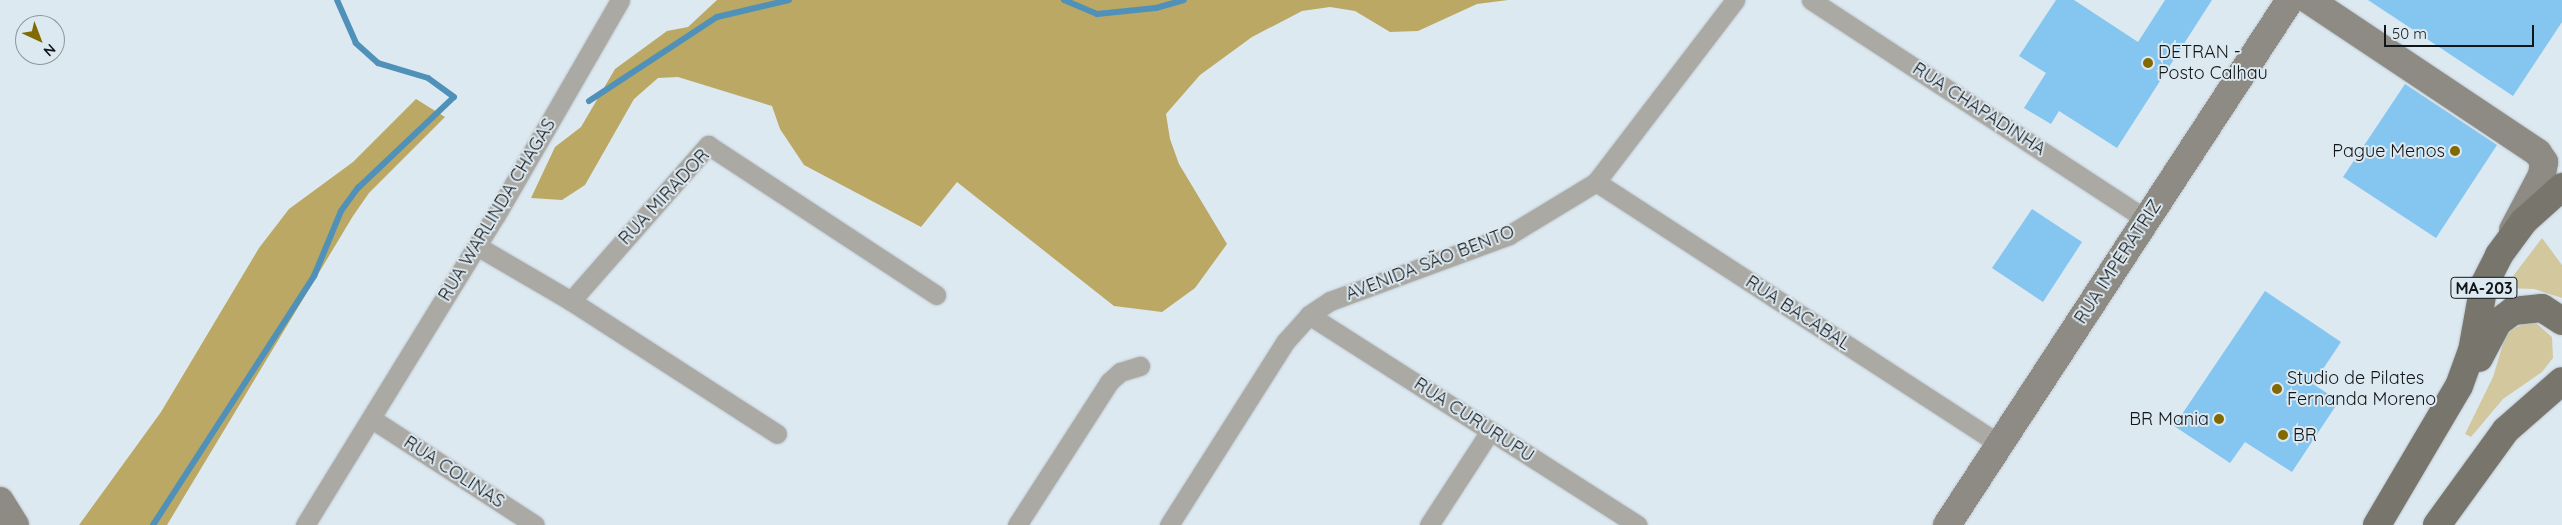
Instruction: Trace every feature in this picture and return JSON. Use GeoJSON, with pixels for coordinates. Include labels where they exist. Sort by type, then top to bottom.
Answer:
{"type":"FeatureCollection","features":[{"type":"Feature","properties":{"kind":"main road","name":"MA-203"},"geometry":{"type":"LineString","coordinates":[[2377,525],[2447,410],[2468,362],[2484,286],[2499,255],[2524,222],[2562,187]]}},
{"type":"Feature","properties":{"kind":"main road"},"geometry":{"type":"LineString","coordinates":[[2447,410],[2493,330],[2506,316],[2520,308],[2536,307],[2562,321]]}},
{"type":"Feature","properties":{"kind":"main road"},"geometry":{"type":"LineString","coordinates":[[2437,525],[2487,453],[2516,418],[2560,381]]}},
{"type":"Feature","properties":{"kind":"street","name":"RUA WARLINDA CHAGAS"},"geometry":{"type":"LineString","coordinates":[[305,525],[477,246],[620,0]]}},
{"type":"Feature","properties":{"kind":"street","name":"AVENIDA SÃO BENTO"},"geometry":{"type":"LineString","coordinates":[[1170,525],[1284,342],[1310,315],[1330,301],[1509,235],[1596,182],[1735,0]]}},
{"type":"Feature","properties":{"kind":"street","name":"RUA CHAPADINHA"},"geometry":{"type":"LineString","coordinates":[[1811,0],[2146,219]]}},
{"type":"Feature","properties":{"kind":"street","name":"RUA IMPERATRIZ"},"geometry":{"type":"LineString","coordinates":[[1947,525],[2290,0]]}},
{"type":"Feature","properties":{"kind":"street"},"geometry":{"type":"LineString","coordinates":[[2309,0],[2540,156],[2542,175],[2499,255]]}},
{"type":"Feature","properties":{"kind":"street","name":"RUA MIRADOR"},"geometry":{"type":"LineString","coordinates":[[571,301],[708,145],[936,295]]}},
{"type":"Feature","properties":{"kind":"street","name":"RUA BACABAL"},"geometry":{"type":"LineString","coordinates":[[1596,182],[2000,444]]}},
{"type":"Feature","properties":{"kind":"street"},"geometry":{"type":"LineString","coordinates":[[477,246],[571,301],[777,434]]}},
{"type":"Feature","properties":{"kind":"street","name":"RUA CURURUPU"},"geometry":{"type":"LineString","coordinates":[[1310,315],[1638,525]]}},
{"type":"Feature","properties":{"kind":"street"},"geometry":{"type":"LineString","coordinates":[[1017,525],[1109,382],[1120,372],[1140,366]]}},
{"type":"Feature","properties":{"kind":"street","name":"RUA COLINAS"},"geometry":{"type":"LineString","coordinates":[[372,419],[535,525]]}},
{"type":"Feature","properties":{"kind":"street"},"geometry":{"type":"LineString","coordinates":[[1429,525],[1490,431]]}},
{"type":"Feature","properties":{"kind":"shaded area"},"geometry":{"type":"Polygon","coordinates":[[[717,0],[1508,0],[1477,4],[1418,31],[1390,32],[1355,11],[1330,7],[1302,11],[1252,37],[1200,75],[1166,114],[1170,139],[1179,164],[1227,244],[1195,288],[1162,312],[1114,306],[957,182],[921,227],[804,165],[780,129],[772,106],[678,77],[658,78],[634,99],[585,185],[562,200],[531,198],[555,147],[581,127],[615,69],[667,31],[688,27],[717,0]]]}},
{"type":"Feature","properties":{"kind":"shaded area"},"geometry":{"type":"Polygon","coordinates":[[[416,99],[445,117],[369,193],[353,216],[167,525],[79,525],[161,412],[259,248],[289,209],[353,162],[416,99]]]}},
{"type":"Feature","properties":{"kind":"shaded area"},"geometry":{"type":"Polygon","coordinates":[[[2542,238],[2562,265],[2562,298],[2534,289],[2504,288],[2542,238]]]}},
{"type":"Feature","properties":{"kind":"shaded area"},"geometry":{"type":"Polygon","coordinates":[[[2528,322],[2536,323],[2552,337],[2553,358],[2542,372],[2503,399],[2471,437],[2465,434],[2493,377],[2505,337],[2510,330],[2528,322]]]}},
{"type":"Feature","properties":{"kind":"building"},"geometry":{"type":"Polygon","coordinates":[[[2056,0],[2074,0],[2138,42],[2165,0],[2212,0],[2117,148],[2059,111],[2051,124],[2024,108],[2046,73],[2019,56],[2056,0]]]}},
{"type":"Feature","properties":{"kind":"building"},"geometry":{"type":"Polygon","coordinates":[[[2368,0],[2562,0],[2562,22],[2513,96],[2368,0]]]}},
{"type":"Feature","properties":{"kind":"building"},"geometry":{"type":"Polygon","coordinates":[[[2405,84],[2497,145],[2436,238],[2343,177],[2405,84]]]}},
{"type":"Feature","properties":{"kind":"building"},"geometry":{"type":"Polygon","coordinates":[[[2032,209],[2082,242],[2043,302],[1992,268],[2032,209]]]}},
{"type":"Feature","properties":{"kind":"building"},"geometry":{"type":"Polygon","coordinates":[[[2265,291],[2341,342],[2313,384],[2339,401],[2292,472],[2245,442],[2230,463],[2174,426],[2265,291]]]}},
{"type":"Feature","properties":{"kind":"waterway"},"geometry":{"type":"LineString","coordinates":[[153,525],[314,276],[341,211],[358,188],[454,97],[428,78],[378,63],[356,43],[337,0]]}},
{"type":"Feature","properties":{"kind":"waterway"},"geometry":{"type":"LineString","coordinates":[[589,101],[717,17],[789,0]]}},
{"type":"Feature","properties":{"kind":"waterway"},"geometry":{"type":"LineString","coordinates":[[1064,0],[1097,14],[1156,8],[1184,0]]}},
{"type":"Feature","properties":{"kind":"place","name":"DETRAN - Posto Calhau"},"geometry":{"type":"Point","coordinates":[2148,63]}},
{"type":"Feature","properties":{"kind":"place","name":"Pague Menos"},"geometry":{"type":"Point","coordinates":[2455,151]}},
{"type":"Feature","properties":{"kind":"place","name":"Studio de Pilates Fernanda Moreno"},"geometry":{"type":"Point","coordinates":[2277,389]}},
{"type":"Feature","properties":{"kind":"place","name":"BR Mania"},"geometry":{"type":"Point","coordinates":[2219,419]}},
{"type":"Feature","properties":{"kind":"place","name":"BR"},"geometry":{"type":"Point","coordinates":[2283,435]}}]}
